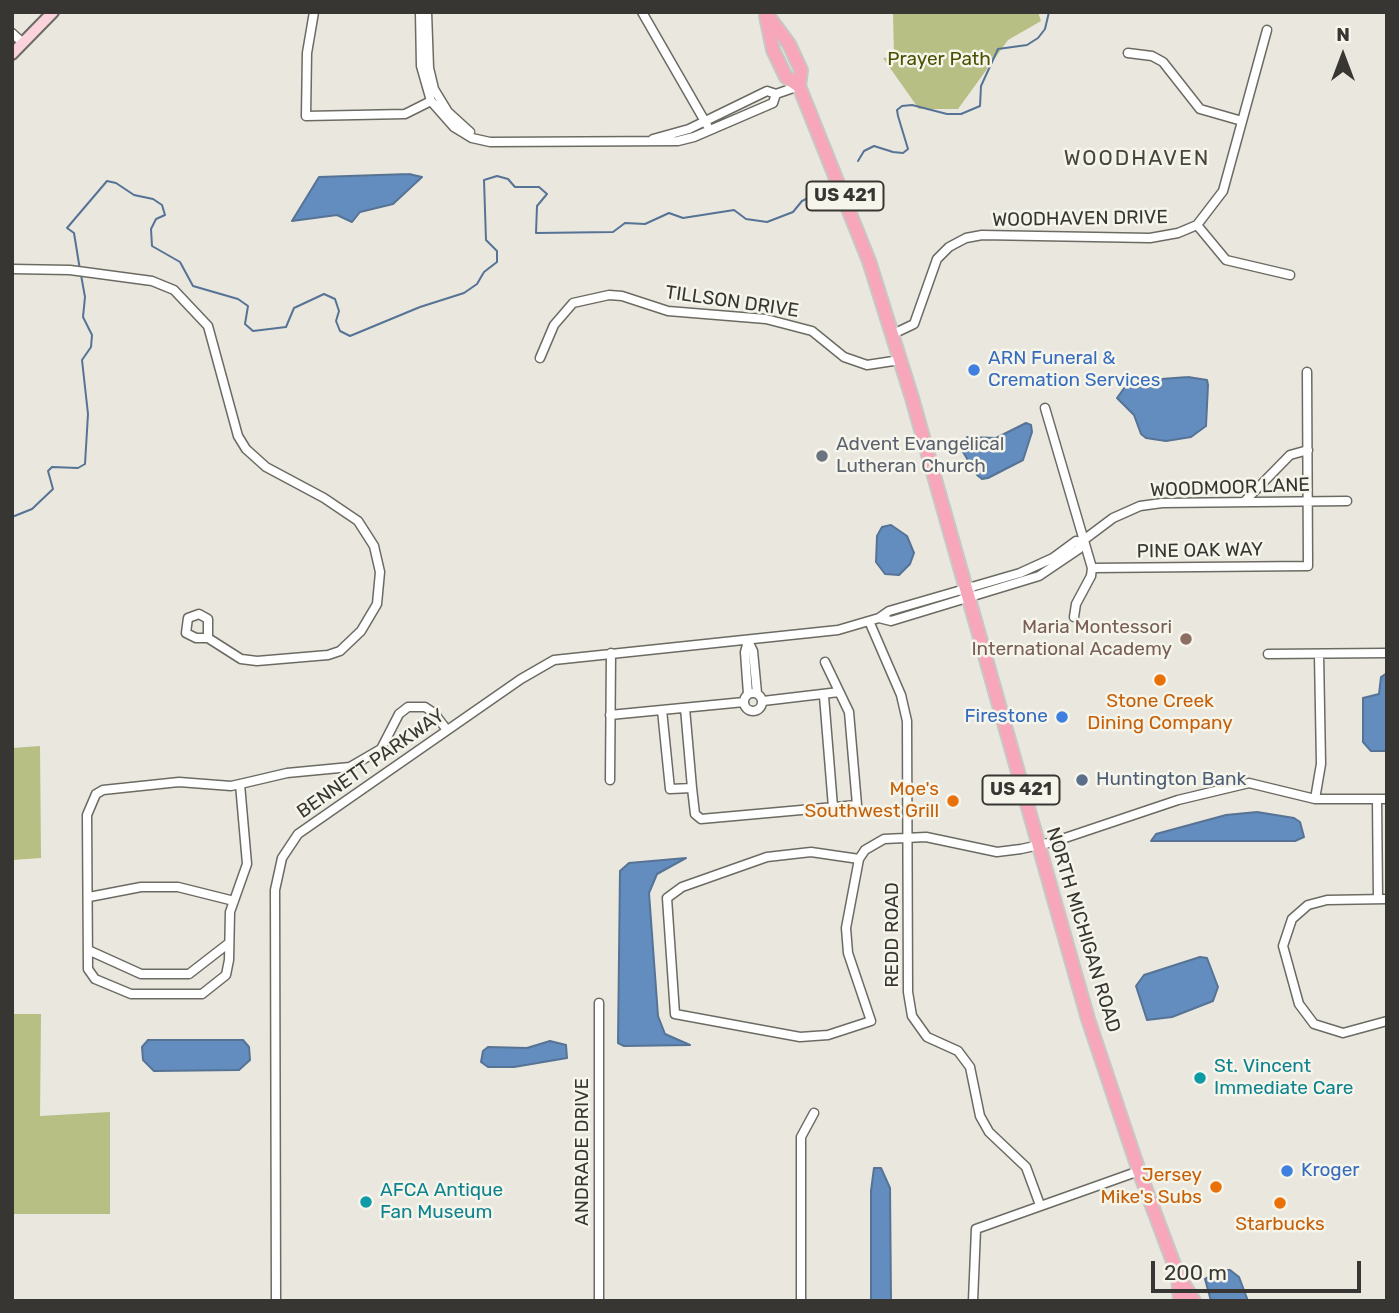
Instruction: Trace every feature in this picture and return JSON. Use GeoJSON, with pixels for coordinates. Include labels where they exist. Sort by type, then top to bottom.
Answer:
{"type":"FeatureCollection","features":[{"type":"Feature","properties":{"kind":"main road"},"geometry":{"type":"LineString","coordinates":[[12,54],[53,12]]}},
{"type":"Feature","properties":{"kind":"main road","name":"US 421"},"geometry":{"type":"LineString","coordinates":[[766,13],[778,60],[786,78],[799,86]]}},
{"type":"Feature","properties":{"kind":"main road","name":"NORTH MICHIGAN ROAD"},"geometry":{"type":"LineString","coordinates":[[799,86],[849,206],[893,334],[1088,1019],[1139,1171],[1178,1275],[1194,1301]]}},
{"type":"Feature","properties":{"kind":"main road","name":"NORTH MICHIGAN ROAD"},"geometry":{"type":"LineString","coordinates":[[1178,1275],[1180,1301]]}},
{"type":"Feature","properties":{"kind":"street"},"geometry":{"type":"LineString","coordinates":[[314,12],[307,53],[306,116],[405,114],[431,101]]}},
{"type":"Feature","properties":{"kind":"street"},"geometry":{"type":"LineString","coordinates":[[421,12],[421,66],[431,101],[454,127],[480,140],[500,144],[678,141],[710,131],[773,103],[776,94]]}},
{"type":"Feature","properties":{"kind":"street"},"geometry":{"type":"LineString","coordinates":[[427,12],[429,68],[437,97],[456,121],[480,140]]}},
{"type":"Feature","properties":{"kind":"street"},"geometry":{"type":"LineString","coordinates":[[642,12],[710,131]]}},
{"type":"Feature","properties":{"kind":"street","name":"WOODHAVEN DRIVE"},"geometry":{"type":"LineString","coordinates":[[893,334],[914,324],[932,268],[949,247],[966,238],[991,235],[1150,238],[1178,233],[1197,225],[1223,191],[1267,30]]}},
{"type":"Feature","properties":{"kind":"street"},"geometry":{"type":"LineString","coordinates":[[12,33],[23,43]]}},
{"type":"Feature","properties":{"kind":"street"},"geometry":{"type":"LineString","coordinates":[[1128,53],[1152,56],[1166,65],[1200,109],[1242,121]]}},
{"type":"Feature","properties":{"kind":"street"},"geometry":{"type":"LineString","coordinates":[[647,141],[705,121],[767,91],[776,94],[799,86]]}},
{"type":"Feature","properties":{"kind":"street"},"geometry":{"type":"LineString","coordinates":[[1197,225],[1226,260],[1290,275]]}},
{"type":"Feature","properties":{"kind":"street"},"geometry":{"type":"LineString","coordinates":[[12,270],[70,270],[152,281],[174,290],[208,326],[238,436],[246,449],[266,467],[324,498],[358,521],[374,546],[380,572],[377,604],[361,631],[340,651],[328,655],[254,661],[233,655],[208,638]]}},
{"type":"Feature","properties":{"kind":"street","name":"TILLSON DRIVE"},"geometry":{"type":"LineString","coordinates":[[540,358],[554,325],[573,303],[609,295],[622,296],[668,311],[766,319],[812,331],[844,357],[867,365],[900,360]]}},
{"type":"Feature","properties":{"kind":"street"},"geometry":{"type":"LineString","coordinates":[[1307,372],[1308,501]]}},
{"type":"Feature","properties":{"kind":"street"},"geometry":{"type":"LineString","coordinates":[[1045,408],[1092,568],[1091,576],[1076,604],[1074,617]]}},
{"type":"Feature","properties":{"kind":"street"},"geometry":{"type":"LineString","coordinates":[[1244,502],[1290,455],[1308,450]]}},
{"type":"Feature","properties":{"kind":"street","name":"PINE OAK WAY"},"geometry":{"type":"LineString","coordinates":[[1092,568],[1308,566],[1308,501]]}},
{"type":"Feature","properties":{"kind":"street","name":"WOODMOOR LANE"},"geometry":{"type":"LineString","coordinates":[[967,594],[1053,558],[1076,541],[1083,541],[1112,518],[1140,506],[1347,501]]}},
{"type":"Feature","properties":{"kind":"street","name":"BENNETT PARKWAY"},"geometry":{"type":"LineString","coordinates":[[276,1301],[275,890],[278,869],[286,849],[305,828],[554,660],[816,634],[879,618],[889,611],[967,594]]}},
{"type":"Feature","properties":{"kind":"street","name":"REDD ROAD"},"geometry":{"type":"LineString","coordinates":[[869,621],[906,711],[908,992],[912,1016],[927,1037],[958,1051],[970,1066],[980,1116],[989,1132],[1026,1167],[1040,1205]]}},
{"type":"Feature","properties":{"kind":"street"},"geometry":{"type":"LineString","coordinates":[[748,641],[753,651],[748,710],[759,709],[763,701]]}},
{"type":"Feature","properties":{"kind":"street"},"geometry":{"type":"LineString","coordinates":[[610,780],[611,653]]}},
{"type":"Feature","properties":{"kind":"street"},"geometry":{"type":"LineString","coordinates":[[1268,654],[1387,653]]}},
{"type":"Feature","properties":{"kind":"street"},"geometry":{"type":"LineString","coordinates":[[1315,799],[1321,764],[1319,654]]}},
{"type":"Feature","properties":{"kind":"street"},"geometry":{"type":"LineString","coordinates":[[685,708],[695,814],[701,819],[857,805],[849,712],[825,662]]}},
{"type":"Feature","properties":{"kind":"street"},"geometry":{"type":"LineString","coordinates":[[610,715],[685,708],[749,696],[763,701],[824,696],[839,692]]}},
{"type":"Feature","properties":{"kind":"street"},"geometry":{"type":"LineString","coordinates":[[824,696],[833,807]]}},
{"type":"Feature","properties":{"kind":"street"},"geometry":{"type":"LineString","coordinates":[[240,784],[247,864],[230,912],[226,975],[202,994],[131,994],[95,979],[88,969],[88,816],[96,794],[103,790],[158,783],[240,784],[287,774],[351,767],[363,762],[387,743],[399,714],[408,707],[425,707],[434,713],[447,730]]}},
{"type":"Feature","properties":{"kind":"street"},"geometry":{"type":"LineString","coordinates":[[662,710],[670,789],[692,788]]}},
{"type":"Feature","properties":{"kind":"street"},"geometry":{"type":"LineString","coordinates":[[859,859],[811,852],[775,856],[682,887],[667,898],[675,1014],[800,1037],[828,1035],[871,1021],[846,944],[847,919],[859,859],[865,850],[884,839],[935,838],[997,852],[1037,846],[1162,805],[1241,784],[1264,785],[1315,799],[1382,799],[1382,899],[1327,900],[1308,905],[1292,919],[1283,946],[1286,963],[1303,1011],[1314,1024],[1337,1033],[1352,1032],[1387,1021]]}},
{"type":"Feature","properties":{"kind":"street"},"geometry":{"type":"LineString","coordinates":[[89,897],[141,887],[178,887],[234,901]]}},
{"type":"Feature","properties":{"kind":"street"},"geometry":{"type":"LineString","coordinates":[[88,950],[141,974],[188,974],[229,943]]}},
{"type":"Feature","properties":{"kind":"street","name":"ANDRADE DRIVE"},"geometry":{"type":"LineString","coordinates":[[599,1003],[599,1301]]}},
{"type":"Feature","properties":{"kind":"street"},"geometry":{"type":"LineString","coordinates":[[801,1301],[801,1137],[814,1112]]}},
{"type":"Feature","properties":{"kind":"street"},"geometry":{"type":"LineString","coordinates":[[972,1301],[976,1229],[1139,1171]]}},
{"type":"Feature","properties":{"kind":"green space","name":"Prayer Path"},"geometry":{"type":"Polygon","coordinates":[[[893,12],[1038,12],[1041,21],[1008,40],[958,109],[919,109],[883,58],[894,57],[893,12]]]}},
{"type":"Feature","properties":{"kind":"green space"},"geometry":{"type":"Polygon","coordinates":[[[40,746],[41,858],[12,860],[12,748],[40,746]]]}},
{"type":"Feature","properties":{"kind":"green space"},"geometry":{"type":"Polygon","coordinates":[[[12,1014],[41,1014],[40,1116],[110,1112],[110,1214],[12,1214],[12,1014]]]}},
{"type":"Feature","properties":{"kind":"water"},"geometry":{"type":"Polygon","coordinates":[[[409,174],[422,177],[393,204],[360,212],[352,222],[337,215],[292,221],[319,177],[409,174]]]}},
{"type":"Feature","properties":{"kind":"water"},"geometry":{"type":"Polygon","coordinates":[[[1188,377],[1207,380],[1206,426],[1191,437],[1166,441],[1146,438],[1141,434],[1134,415],[1117,398],[1125,387],[1148,380],[1188,377]]]}},
{"type":"Feature","properties":{"kind":"water"},"geometry":{"type":"Polygon","coordinates":[[[1026,423],[1031,425],[1032,432],[1023,460],[988,478],[982,479],[977,475],[963,452],[967,437],[996,438],[1026,423]]]}},
{"type":"Feature","properties":{"kind":"water"},"geometry":{"type":"Polygon","coordinates":[[[891,525],[907,536],[914,553],[910,564],[899,575],[885,574],[876,562],[877,536],[882,527],[891,525]]]}},
{"type":"Feature","properties":{"kind":"water"},"geometry":{"type":"Polygon","coordinates":[[[1387,673],[1387,751],[1371,751],[1363,742],[1363,698],[1379,694],[1381,677],[1387,673]]]}},
{"type":"Feature","properties":{"kind":"water"},"geometry":{"type":"Polygon","coordinates":[[[1257,812],[1294,818],[1300,822],[1304,837],[1295,841],[1151,841],[1156,834],[1226,815],[1257,812]]]}},
{"type":"Feature","properties":{"kind":"water"},"geometry":{"type":"Polygon","coordinates":[[[686,858],[657,874],[649,893],[658,1016],[665,1034],[690,1045],[624,1046],[618,1043],[620,871],[629,863],[686,858]]]}},
{"type":"Feature","properties":{"kind":"water"},"geometry":{"type":"Polygon","coordinates":[[[1200,957],[1207,958],[1218,987],[1213,1001],[1172,1017],[1147,1020],[1136,986],[1144,975],[1200,957]]]}},
{"type":"Feature","properties":{"kind":"water"},"geometry":{"type":"Polygon","coordinates":[[[148,1040],[243,1040],[249,1047],[250,1060],[239,1070],[154,1071],[143,1060],[142,1047],[148,1040]]]}},
{"type":"Feature","properties":{"kind":"water"},"geometry":{"type":"Polygon","coordinates":[[[550,1041],[566,1045],[567,1058],[514,1067],[488,1067],[481,1062],[483,1051],[488,1047],[527,1048],[550,1041]]]}},
{"type":"Feature","properties":{"kind":"water"},"geometry":{"type":"Polygon","coordinates":[[[874,1168],[881,1168],[890,1188],[891,1301],[871,1301],[871,1191],[874,1168]]]}},
{"type":"Feature","properties":{"kind":"water"},"geometry":{"type":"Polygon","coordinates":[[[1222,1270],[1230,1270],[1239,1277],[1248,1301],[1211,1301],[1205,1279],[1222,1270]]]}},
{"type":"Feature","properties":{"kind":"waterway"},"geometry":{"type":"LineString","coordinates":[[858,161],[864,151],[874,146],[903,153],[908,149],[897,110],[902,106],[912,105],[947,114],[961,114],[980,106],[981,86],[998,49],[1027,45],[1038,38],[1045,29],[1049,12]]}},
{"type":"Feature","properties":{"kind":"waterway"},"geometry":{"type":"LineString","coordinates":[[80,270],[74,233],[67,228],[107,181],[116,183],[134,195],[153,199],[162,205],[165,215],[156,219],[151,229],[152,246],[180,262],[193,286],[238,299],[248,306],[245,324],[253,331],[286,327],[294,308],[324,294],[335,299],[339,311],[336,321],[340,331],[350,336],[420,307],[464,293],[477,284],[484,272],[497,262],[497,251],[486,240],[484,180],[497,176],[508,179],[515,187],[539,187],[547,194],[537,206],[536,233],[613,232],[625,223],[645,224],[669,213],[683,218],[734,210],[746,219],[767,222],[793,212],[802,201],[810,197]]}},
{"type":"Feature","properties":{"kind":"waterway"},"geometry":{"type":"LineString","coordinates":[[12,517],[32,509],[53,489],[48,471],[52,467],[78,468],[85,464],[88,414],[82,360],[91,347],[92,335],[83,317],[85,297],[81,275]]}},
{"type":"Feature","properties":{"kind":"place","name":"ARN Funeral & Cremation Services"},"geometry":{"type":"Point","coordinates":[974,370]}},
{"type":"Feature","properties":{"kind":"place","name":"Advent Evangelical Lutheran Church"},"geometry":{"type":"Point","coordinates":[822,456]}},
{"type":"Feature","properties":{"kind":"place","name":"Maria Montessori International Academy"},"geometry":{"type":"Point","coordinates":[1186,639]}},
{"type":"Feature","properties":{"kind":"place","name":"Stone Creek Dining Company"},"geometry":{"type":"Point","coordinates":[1160,680]}},
{"type":"Feature","properties":{"kind":"place","name":"Firestone"},"geometry":{"type":"Point","coordinates":[1062,717]}},
{"type":"Feature","properties":{"kind":"place","name":"Huntington Bank"},"geometry":{"type":"Point","coordinates":[1082,780]}},
{"type":"Feature","properties":{"kind":"place","name":"Moe's Southwest Grill"},"geometry":{"type":"Point","coordinates":[953,801]}},
{"type":"Feature","properties":{"kind":"place","name":"St. Vincent Immediate Care"},"geometry":{"type":"Point","coordinates":[1200,1078]}},
{"type":"Feature","properties":{"kind":"place","name":"Kroger"},"geometry":{"type":"Point","coordinates":[1287,1171]}},
{"type":"Feature","properties":{"kind":"place","name":"Jersey Mike's Subs"},"geometry":{"type":"Point","coordinates":[1216,1187]}},
{"type":"Feature","properties":{"kind":"place","name":"AFCA Antique Fan Museum"},"geometry":{"type":"Point","coordinates":[366,1202]}},
{"type":"Feature","properties":{"kind":"place","name":"Starbucks"},"geometry":{"type":"Point","coordinates":[1280,1203]}},
{"type":"Feature","properties":{"kind":"district","name":"WOODHAVEN"},"geometry":{"type":"Point","coordinates":[1137,159]}}]}
